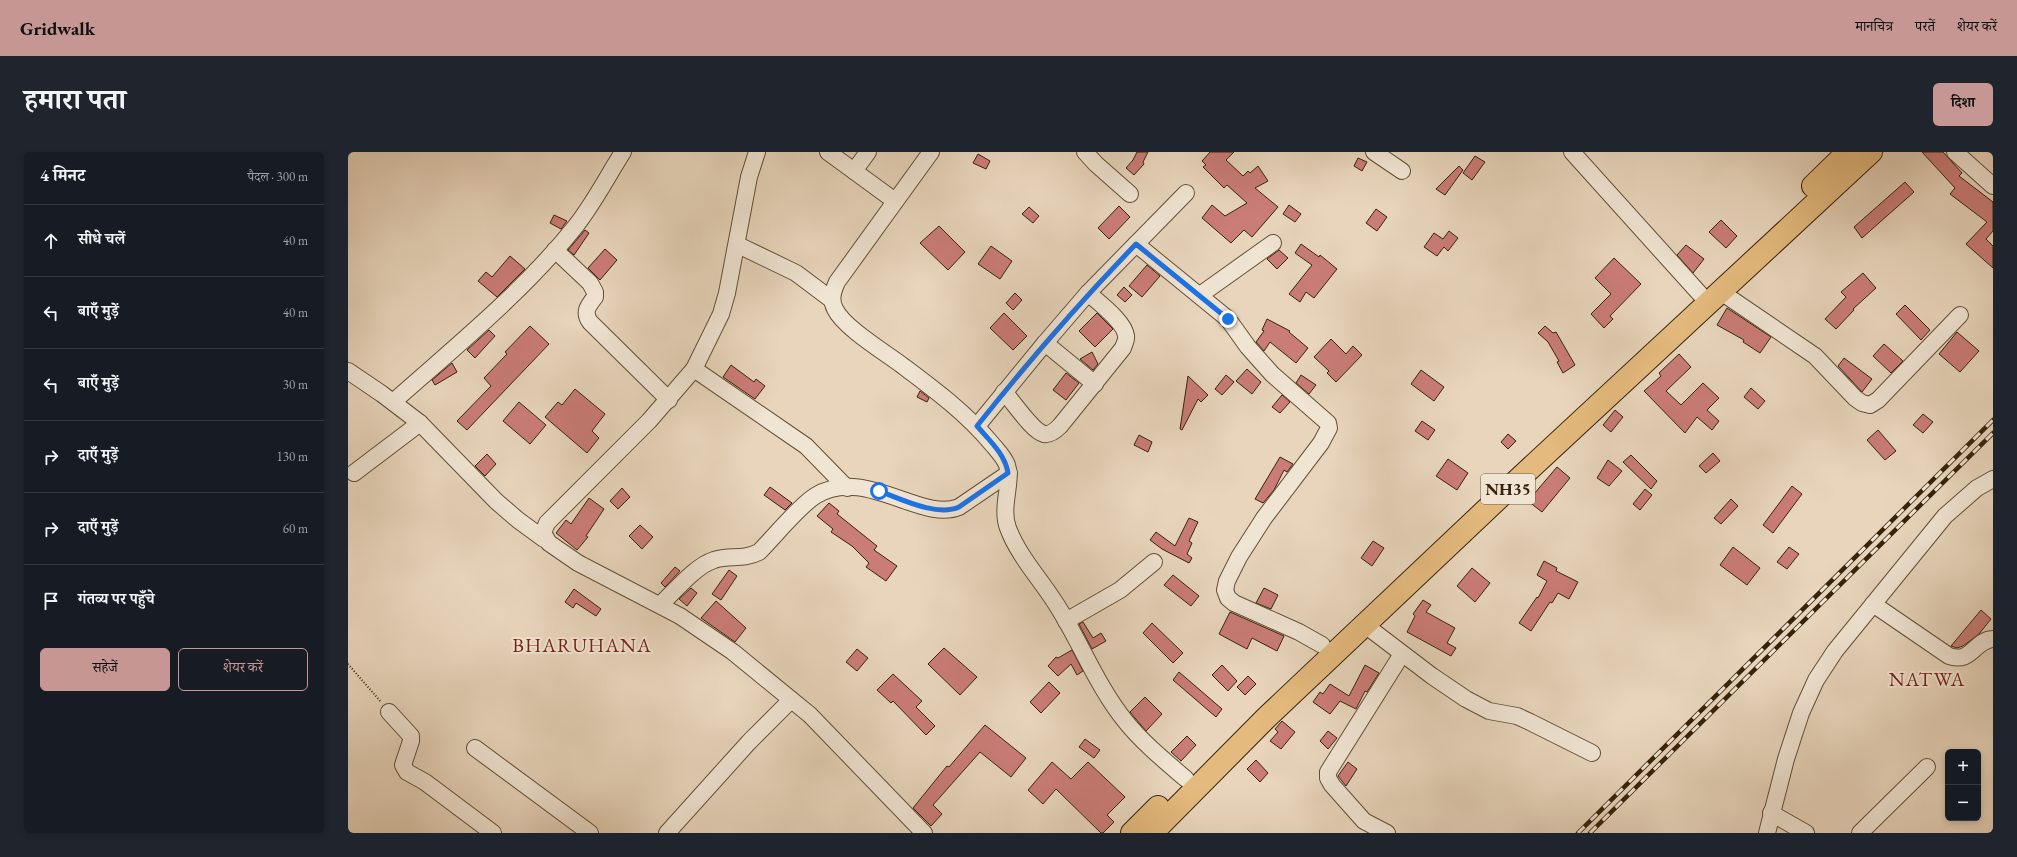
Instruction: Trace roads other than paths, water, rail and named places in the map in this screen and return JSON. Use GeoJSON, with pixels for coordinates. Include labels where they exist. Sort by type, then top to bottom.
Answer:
{"type":"FeatureCollection","features":[{"type":"Feature","properties":{"kind":"highway","name":"NH35"},"geometry":{"type":"LineString","coordinates":[[1132,833],[1322,645],[1700,294],[1848,152]]}},
{"type":"Feature","properties":{"kind":"highway","name":"NH35"},"geometry":{"type":"LineString","coordinates":[[1152,833],[1266,718],[1523,475],[1871,152]]}},
{"type":"Feature","properties":{"kind":"street"},"geometry":{"type":"LineString","coordinates":[[393,402],[520,288],[555,250],[576,226],[598,195],[623,152]]}},
{"type":"Feature","properties":{"kind":"street"},"geometry":{"type":"LineString","coordinates":[[828,152],[895,201]]}},
{"type":"Feature","properties":{"kind":"street"},"geometry":{"type":"LineString","coordinates":[[854,171],[868,152]]}},
{"type":"Feature","properties":{"kind":"street"},"geometry":{"type":"LineString","coordinates":[[931,152],[837,282],[832,292],[832,300],[835,309],[843,320],[866,339],[950,401],[977,426],[1002,456],[1007,464],[1008,473],[1005,504],[1008,528],[1016,543],[1066,622],[1090,665],[1125,721],[1139,737],[1186,779]]}},
{"type":"Feature","properties":{"kind":"street"},"geometry":{"type":"LineString","coordinates":[[1085,152],[1096,164],[1130,194]]}},
{"type":"Feature","properties":{"kind":"street"},"geometry":{"type":"LineString","coordinates":[[1374,152],[1402,171]]}},
{"type":"Feature","properties":{"kind":"street"},"geometry":{"type":"LineString","coordinates":[[1572,152],[1700,294]]}},
{"type":"Feature","properties":{"kind":"street"},"geometry":{"type":"LineString","coordinates":[[1955,152],[1993,186]]}},
{"type":"Feature","properties":{"kind":"street"},"geometry":{"type":"LineString","coordinates":[[544,538],[543,533],[547,523],[669,400],[694,369],[721,314],[738,244],[754,153]]}},
{"type":"Feature","properties":{"kind":"street"},"geometry":{"type":"LineString","coordinates":[[977,426],[1088,293],[1186,193]]}},
{"type":"Feature","properties":{"kind":"street"},"geometry":{"type":"LineString","coordinates":[[1200,295],[1273,243]]}},
{"type":"Feature","properties":{"kind":"street"},"geometry":{"type":"LineString","coordinates":[[738,244],[796,273],[832,300]]}},
{"type":"Feature","properties":{"kind":"street"},"geometry":{"type":"LineString","coordinates":[[1136,244],[1228,319],[1248,347],[1272,374],[1328,423],[1329,428],[1321,443],[1264,518],[1239,557],[1227,581],[1225,590],[1228,598],[1234,603],[1299,632],[1322,645]]}},
{"type":"Feature","properties":{"kind":"street"},"geometry":{"type":"LineString","coordinates":[[555,250],[593,287],[595,297],[586,310],[586,314],[590,322],[669,400]]}},
{"type":"Feature","properties":{"kind":"street"},"geometry":{"type":"LineString","coordinates":[[1721,292],[1798,343],[1815,356],[1855,398],[1862,403],[1870,405],[1878,400],[1960,315]]}},
{"type":"Feature","properties":{"kind":"street"},"geometry":{"type":"LineString","coordinates":[[1004,392],[1030,425],[1045,434],[1052,433],[1060,426],[1123,348],[1127,338],[1125,330],[1118,321],[1088,293]]}},
{"type":"Feature","properties":{"kind":"street"},"geometry":{"type":"LineString","coordinates":[[1045,343],[1095,384]]}},
{"type":"Feature","properties":{"kind":"street"},"geometry":{"type":"LineString","coordinates":[[694,369],[806,446],[847,488]]}},
{"type":"Feature","properties":{"kind":"street"},"geometry":{"type":"LineString","coordinates":[[348,371],[393,402],[420,423],[496,501],[518,520],[578,563],[660,605],[708,634],[810,715],[924,833]]}},
{"type":"Feature","properties":{"kind":"street"},"geometry":{"type":"LineString","coordinates":[[354,473],[420,423]]}},
{"type":"Feature","properties":{"kind":"street"},"geometry":{"type":"LineString","coordinates":[[660,605],[700,568],[714,559],[749,557],[759,552],[815,496],[829,490],[847,488],[879,491],[926,507],[951,510],[959,507],[1008,473]]}},
{"type":"Feature","properties":{"kind":"street"},"geometry":{"type":"LineString","coordinates":[[1767,833],[1771,813],[1797,726],[1816,680],[1835,652],[1945,516],[1977,488],[1993,479]]}},
{"type":"Feature","properties":{"kind":"street"},"geometry":{"type":"LineString","coordinates":[[1066,622],[1120,590],[1154,562]]}},
{"type":"Feature","properties":{"kind":"street"},"geometry":{"type":"LineString","coordinates":[[1873,604],[1949,656],[1957,659],[1964,657],[1988,639],[1993,639]]}},
{"type":"Feature","properties":{"kind":"street"},"geometry":{"type":"LineString","coordinates":[[1365,625],[1402,654],[1466,699],[1489,711],[1517,716],[1592,754]]}},
{"type":"Feature","properties":{"kind":"street"},"geometry":{"type":"LineString","coordinates":[[1387,833],[1361,817],[1332,785],[1328,778],[1328,772],[1402,654]]}},
{"type":"Feature","properties":{"kind":"street"},"geometry":{"type":"LineString","coordinates":[[667,833],[749,742],[791,700]]}},
{"type":"Feature","properties":{"kind":"street"},"geometry":{"type":"LineString","coordinates":[[389,712],[410,736],[411,741],[403,765],[405,770],[425,782],[493,833]]}},
{"type":"Feature","properties":{"kind":"street"},"geometry":{"type":"LineString","coordinates":[[475,748],[590,833]]}},
{"type":"Feature","properties":{"kind":"street"},"geometry":{"type":"LineString","coordinates":[[1860,833],[1927,767]]}},
{"type":"Feature","properties":{"kind":"street"},"geometry":{"type":"LineString","coordinates":[[1771,813],[1806,833]]}},
{"type":"Feature","properties":{"kind":"railway"},"geometry":{"type":"LineString","coordinates":[[1578,833],[1993,420]]}},
{"type":"Feature","properties":{"kind":"railway"},"geometry":{"type":"LineString","coordinates":[[1590,833],[1993,433]]}},
{"type":"Feature","properties":{"kind":"district","name":"BHARUHANA"},"geometry":{"type":"Point","coordinates":[582,645]}},
{"type":"Feature","properties":{"kind":"district","name":"NATWA"},"geometry":{"type":"Point","coordinates":[1927,679]}}]}
